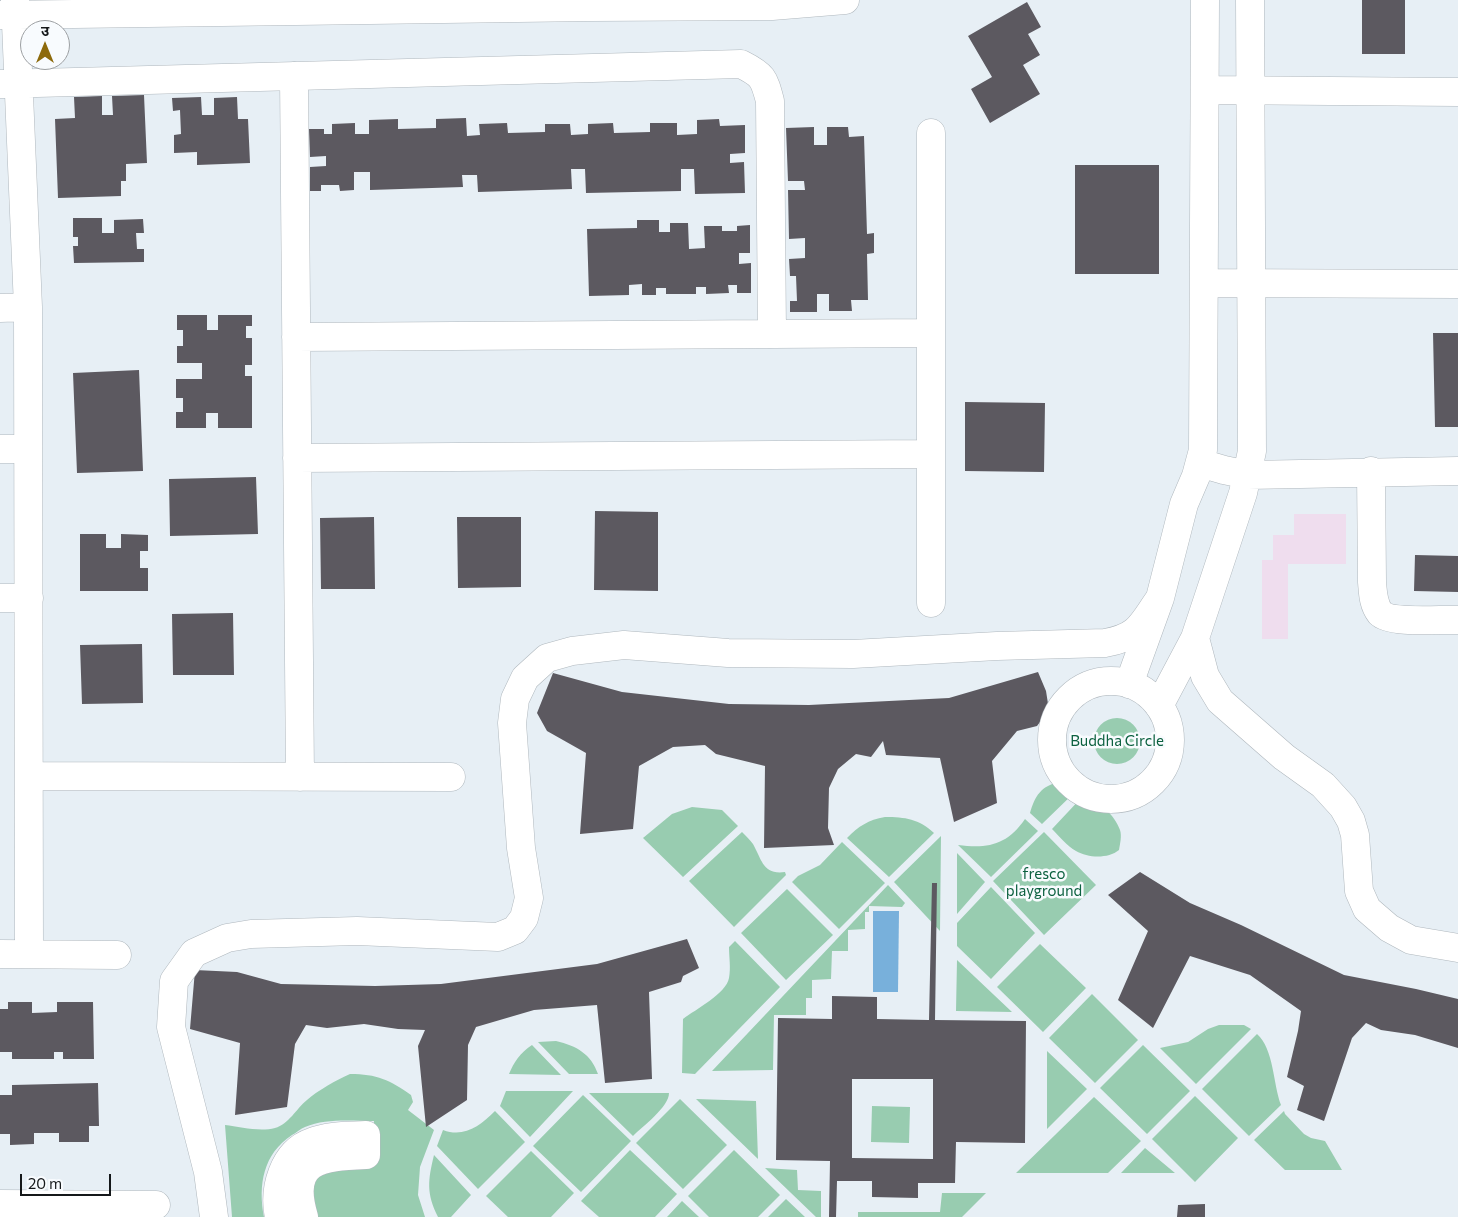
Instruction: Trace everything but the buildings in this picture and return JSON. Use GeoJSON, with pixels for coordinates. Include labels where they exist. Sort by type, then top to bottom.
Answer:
{"type":"FeatureCollection","features":[{"type":"Feature","properties":{"kind":"street"},"geometry":{"type":"LineString","coordinates":[[29,954],[28,308],[9,84],[10,10],[592,3],[663,8],[772,6],[845,0]]}},
{"type":"Feature","properties":{"kind":"street"},"geometry":{"type":"LineString","coordinates":[[1129,684],[1160,598],[1184,504],[1203,450],[1205,0]]}},
{"type":"Feature","properties":{"kind":"street"},"geometry":{"type":"LineString","coordinates":[[1159,706],[1195,638],[1248,475],[1252,451],[1250,0]]}},
{"type":"Feature","properties":{"kind":"street"},"geometry":{"type":"LineString","coordinates":[[9,84],[742,64],[758,72],[766,83],[770,101],[772,334]]}},
{"type":"Feature","properties":{"kind":"street"},"geometry":{"type":"LineString","coordinates":[[294,76],[300,777]]}},
{"type":"Feature","properties":{"kind":"street"},"geometry":{"type":"LineString","coordinates":[[1205,90],[1458,92]]}},
{"type":"Feature","properties":{"kind":"street"},"geometry":{"type":"LineString","coordinates":[[931,133],[931,603]]}},
{"type":"Feature","properties":{"kind":"street"},"geometry":{"type":"LineString","coordinates":[[1204,283],[1458,284]]}},
{"type":"Feature","properties":{"kind":"street"},"geometry":{"type":"LineString","coordinates":[[0,308],[28,308]]}},
{"type":"Feature","properties":{"kind":"street"},"geometry":{"type":"LineString","coordinates":[[296,337],[931,333]]}},
{"type":"Feature","properties":{"kind":"street"},"geometry":{"type":"LineString","coordinates":[[0,449],[28,449]]}},
{"type":"Feature","properties":{"kind":"street"},"geometry":{"type":"LineString","coordinates":[[297,458],[931,454]]}},
{"type":"Feature","properties":{"kind":"street"},"geometry":{"type":"LineString","coordinates":[[1200,463],[1248,475],[1371,471],[1458,471]]}},
{"type":"Feature","properties":{"kind":"street"},"geometry":{"type":"LineString","coordinates":[[1371,471],[1373,600],[1380,613],[1386,617],[1398,619],[1458,620]]}},
{"type":"Feature","properties":{"kind":"street"},"geometry":{"type":"LineString","coordinates":[[0,598],[29,598]]}},
{"type":"Feature","properties":{"kind":"street"},"geometry":{"type":"LineString","coordinates":[[214,1217],[208,1172],[171,1027],[174,981],[194,953],[227,938],[251,934],[357,931],[498,937],[515,930],[524,918],[529,898],[521,848],[512,723],[515,699],[525,678],[547,658],[572,651],[624,645],[728,653],[852,654],[996,646],[1105,643],[1122,640],[1136,632],[1160,598]]}},
{"type":"Feature","properties":{"kind":"street"},"geometry":{"type":"LineString","coordinates":[[1195,638],[1205,676],[1220,700],[1284,757],[1323,785],[1343,807],[1351,821],[1355,835],[1359,890],[1367,909],[1389,928],[1411,940],[1458,948]]}},
{"type":"Feature","properties":{"kind":"street"},"geometry":{"type":"LineString","coordinates":[[1118,681],[1129,684],[1152,698],[1159,706],[1168,725],[1170,747],[1164,768],[1148,787],[1127,797],[1104,799],[1082,792],[1064,777],[1054,756],[1052,733],[1060,711],[1075,694],[1095,684],[1118,681]]}},
{"type":"Feature","properties":{"kind":"street"},"geometry":{"type":"LineString","coordinates":[[29,776],[451,777]]}},
{"type":"Feature","properties":{"kind":"street"},"geometry":{"type":"LineString","coordinates":[[0,954],[117,955]]}},
{"type":"Feature","properties":{"kind":"street"},"geometry":{"type":"LineString","coordinates":[[279,1217],[277,1195],[279,1178],[287,1163],[297,1151],[311,1142],[336,1136],[366,1135],[366,1155],[320,1160],[309,1166],[300,1187],[300,1201],[304,1217]]}},
{"type":"Feature","properties":{"kind":"street"},"geometry":{"type":"LineString","coordinates":[[0,1204],[156,1205]]}},
{"type":"Feature","properties":{"kind":"shaded area"},"geometry":{"type":"Polygon","coordinates":[[[1294,514],[1346,514],[1346,564],[1288,564],[1288,639],[1262,639],[1262,560],[1273,560],[1273,535],[1294,535],[1294,514]]]}},
{"type":"Feature","properties":{"kind":"green space","name":"Buddha Circle"},"geometry":{"type":"Polygon","coordinates":[[[1122,718],[1134,724],[1139,732],[1139,750],[1134,758],[1126,763],[1112,764],[1100,758],[1095,750],[1094,736],[1100,724],[1108,719],[1122,718]]]}},
{"type":"Feature","properties":{"kind":"green space"},"geometry":{"type":"Polygon","coordinates":[[[1059,782],[1065,782],[1076,791],[1042,824],[1030,813],[1034,802],[1043,789],[1059,782]]]}},
{"type":"Feature","properties":{"kind":"green space"},"geometry":{"type":"Polygon","coordinates":[[[1083,796],[1105,809],[1118,824],[1121,832],[1119,850],[1104,856],[1092,856],[1081,853],[1069,846],[1052,829],[1083,796]]]}},
{"type":"Feature","properties":{"kind":"green space"},"geometry":{"type":"Polygon","coordinates":[[[692,807],[722,810],[738,826],[683,877],[643,838],[672,814],[692,807]]]}},
{"type":"Feature","properties":{"kind":"green space"},"geometry":{"type":"Polygon","coordinates":[[[885,817],[911,820],[923,825],[934,833],[889,877],[847,838],[864,824],[885,817]]]}},
{"type":"Feature","properties":{"kind":"green space"},"geometry":{"type":"Polygon","coordinates":[[[1025,819],[1038,831],[991,877],[958,845],[979,846],[1004,840],[1025,819]]]}},
{"type":"Feature","properties":{"kind":"green space"},"geometry":{"type":"Polygon","coordinates":[[[742,832],[753,844],[761,861],[768,869],[785,872],[786,875],[734,927],[689,881],[742,832]]]}},
{"type":"Feature","properties":{"kind":"green space","name":"fresco playground"},"geometry":{"type":"Polygon","coordinates":[[[1044,832],[1096,885],[1044,935],[993,881],[1044,832]]]}},
{"type":"Feature","properties":{"kind":"green space"},"geometry":{"type":"Polygon","coordinates":[[[941,836],[940,931],[894,882],[941,836]]]}},
{"type":"Feature","properties":{"kind":"green space"},"geometry":{"type":"Polygon","coordinates":[[[842,842],[885,883],[839,929],[792,882],[798,876],[820,865],[842,842]]]}},
{"type":"Feature","properties":{"kind":"green space"},"geometry":{"type":"Polygon","coordinates":[[[957,853],[985,882],[957,914],[957,853]]]}},
{"type":"Feature","properties":{"kind":"green space"},"geometry":{"type":"Polygon","coordinates":[[[888,885],[905,903],[902,907],[869,906],[869,912],[865,912],[865,929],[848,930],[848,951],[832,951],[831,979],[812,980],[812,998],[806,998],[806,1015],[774,1015],[773,1070],[712,1071],[888,885]]]}},
{"type":"Feature","properties":{"kind":"green space"},"geometry":{"type":"Polygon","coordinates":[[[991,887],[1035,933],[991,979],[957,946],[957,923],[991,887]]]}},
{"type":"Feature","properties":{"kind":"green space"},"geometry":{"type":"Polygon","coordinates":[[[787,889],[833,935],[786,980],[741,933],[787,889]]]}},
{"type":"Feature","properties":{"kind":"green space"},"geometry":{"type":"Polygon","coordinates":[[[735,941],[780,987],[695,1074],[682,1073],[683,1019],[710,1001],[727,984],[730,970],[729,947],[735,941]]]}},
{"type":"Feature","properties":{"kind":"green space"},"geometry":{"type":"Polygon","coordinates":[[[1040,944],[1086,988],[1043,1032],[997,987],[1040,944]]]}},
{"type":"Feature","properties":{"kind":"green space"},"geometry":{"type":"Polygon","coordinates":[[[957,960],[1012,1012],[956,1011],[957,960]]]}},
{"type":"Feature","properties":{"kind":"green space"},"geometry":{"type":"Polygon","coordinates":[[[1092,994],[1138,1040],[1095,1083],[1049,1038],[1092,994]]]}},
{"type":"Feature","properties":{"kind":"green space"},"geometry":{"type":"Polygon","coordinates":[[[1219,1025],[1244,1025],[1251,1029],[1196,1084],[1160,1048],[1188,1042],[1208,1029],[1219,1025]]]}},
{"type":"Feature","properties":{"kind":"green space"},"geometry":{"type":"Polygon","coordinates":[[[1257,1034],[1267,1048],[1281,1105],[1249,1136],[1202,1089],[1257,1034]]]}},
{"type":"Feature","properties":{"kind":"green space"},"geometry":{"type":"Polygon","coordinates":[[[556,1041],[577,1048],[587,1056],[598,1074],[569,1074],[538,1042],[556,1041]]]}},
{"type":"Feature","properties":{"kind":"green space"},"geometry":{"type":"Polygon","coordinates":[[[532,1045],[561,1075],[509,1074],[518,1058],[532,1045]]]}},
{"type":"Feature","properties":{"kind":"green space"},"geometry":{"type":"Polygon","coordinates":[[[1143,1045],[1190,1091],[1147,1134],[1100,1088],[1143,1045]]]}},
{"type":"Feature","properties":{"kind":"green space"},"geometry":{"type":"Polygon","coordinates":[[[1047,1051],[1087,1089],[1047,1129],[1047,1051]]]}},
{"type":"Feature","properties":{"kind":"green space"},"geometry":{"type":"Polygon","coordinates":[[[350,1074],[368,1075],[383,1079],[411,1095],[413,1102],[408,1110],[434,1130],[420,1167],[418,1195],[425,1217],[316,1216],[310,1201],[316,1175],[329,1168],[373,1165],[374,1121],[330,1121],[313,1124],[301,1129],[282,1143],[275,1151],[265,1171],[263,1182],[262,1205],[264,1217],[232,1217],[225,1125],[263,1130],[280,1126],[311,1097],[350,1074]]]}},
{"type":"Feature","properties":{"kind":"green space"},"geometry":{"type":"Polygon","coordinates":[[[506,1091],[573,1091],[530,1137],[500,1106],[506,1091]]]}},
{"type":"Feature","properties":{"kind":"green space"},"geometry":{"type":"Polygon","coordinates":[[[589,1093],[669,1093],[665,1104],[660,1110],[633,1136],[589,1093]]]}},
{"type":"Feature","properties":{"kind":"green space"},"geometry":{"type":"Polygon","coordinates":[[[583,1095],[631,1141],[581,1192],[533,1146],[583,1095]]]}},
{"type":"Feature","properties":{"kind":"green space"},"geometry":{"type":"Polygon","coordinates":[[[1195,1096],[1238,1138],[1195,1182],[1152,1139],[1195,1096]]]}},
{"type":"Feature","properties":{"kind":"green space"},"geometry":{"type":"Polygon","coordinates":[[[1094,1097],[1141,1141],[1108,1173],[1016,1173],[1094,1097]]]}},
{"type":"Feature","properties":{"kind":"green space"},"geometry":{"type":"Polygon","coordinates":[[[680,1099],[727,1145],[683,1189],[636,1143],[680,1099]]]}},
{"type":"Feature","properties":{"kind":"green space"},"geometry":{"type":"Polygon","coordinates":[[[696,1099],[756,1101],[758,1159],[696,1099]]]}},
{"type":"Feature","properties":{"kind":"green space"},"geometry":{"type":"Polygon","coordinates":[[[872,1106],[910,1107],[909,1143],[871,1142],[872,1106]]]}},
{"type":"Feature","properties":{"kind":"green space"},"geometry":{"type":"Polygon","coordinates":[[[495,1111],[525,1142],[478,1189],[437,1146],[443,1130],[458,1133],[471,1129],[495,1111]]]}},
{"type":"Feature","properties":{"kind":"green space"},"geometry":{"type":"Polygon","coordinates":[[[1284,1111],[1304,1134],[1311,1138],[1325,1141],[1342,1170],[1285,1170],[1254,1140],[1284,1111]]]}},
{"type":"Feature","properties":{"kind":"green space"},"geometry":{"type":"Polygon","coordinates":[[[1145,1148],[1175,1173],[1121,1173],[1145,1148]]]}},
{"type":"Feature","properties":{"kind":"green space"},"geometry":{"type":"Polygon","coordinates":[[[630,1150],[677,1194],[655,1217],[599,1217],[581,1201],[630,1150]]]}},
{"type":"Feature","properties":{"kind":"green space"},"geometry":{"type":"Polygon","coordinates":[[[734,1150],[780,1195],[758,1217],[709,1217],[688,1196],[734,1150]]]}},
{"type":"Feature","properties":{"kind":"green space"},"geometry":{"type":"Polygon","coordinates":[[[531,1151],[574,1193],[551,1217],[508,1217],[486,1196],[531,1151]]]}},
{"type":"Feature","properties":{"kind":"green space"},"geometry":{"type":"Polygon","coordinates":[[[434,1155],[471,1195],[451,1217],[438,1217],[431,1201],[429,1179],[434,1155]]]}},
{"type":"Feature","properties":{"kind":"green space"},"geometry":{"type":"Polygon","coordinates":[[[765,1168],[797,1170],[798,1190],[821,1191],[821,1217],[816,1217],[765,1168]]]}},
{"type":"Feature","properties":{"kind":"green space"},"geometry":{"type":"Polygon","coordinates":[[[942,1193],[986,1193],[962,1217],[858,1217],[858,1212],[940,1212],[942,1193]]]}},
{"type":"Feature","properties":{"kind":"green space"},"geometry":{"type":"Polygon","coordinates":[[[786,1199],[805,1217],[768,1217],[786,1199]]]}},
{"type":"Feature","properties":{"kind":"green space"},"geometry":{"type":"Polygon","coordinates":[[[682,1201],[699,1217],[667,1217],[682,1201]]]}},
{"type":"Feature","properties":{"kind":"water"},"geometry":{"type":"Polygon","coordinates":[[[873,911],[899,911],[898,992],[873,992],[873,911]]]}}]}
